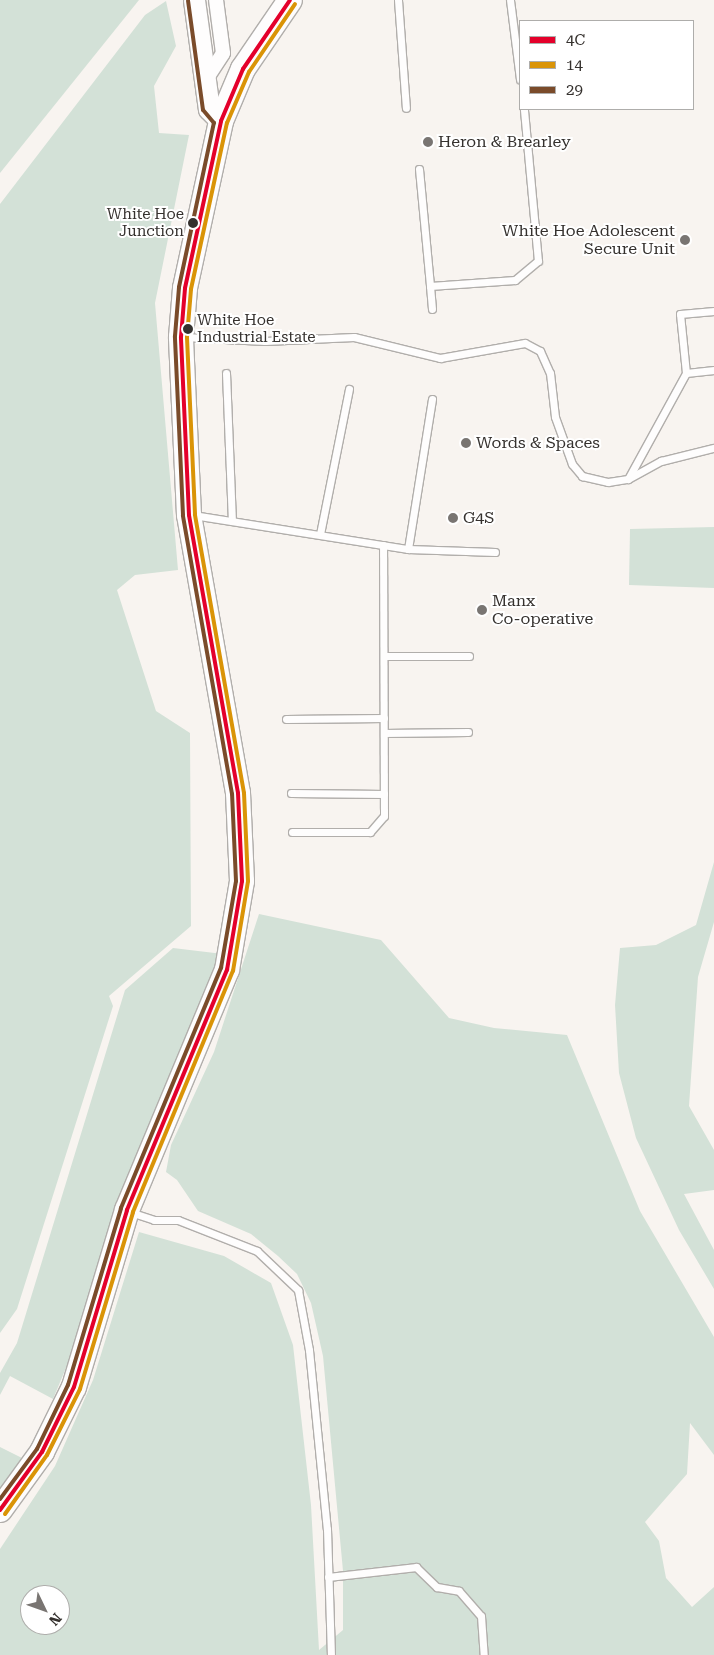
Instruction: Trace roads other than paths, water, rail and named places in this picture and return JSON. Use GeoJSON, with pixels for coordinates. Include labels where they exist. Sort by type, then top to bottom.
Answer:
{"type":"FeatureCollection","features":[{"type":"Feature","properties":{"kind":"highway"},"geometry":{"type":"LineString","coordinates":[[0,1510],[42,1452],[74,1387],[127,1210],[227,970],[242,881],[238,793],[190,515],[181,337],[185,288],[221,121],[243,69],[290,0]]}},
{"type":"Feature","properties":{"kind":"main road"},"geometry":{"type":"LineString","coordinates":[[194,0],[209,109],[221,121]]}},
{"type":"Feature","properties":{"kind":"street"},"geometry":{"type":"LineString","coordinates":[[205,81],[223,53],[216,0]]}},
{"type":"Feature","properties":{"kind":"lane"},"geometry":{"type":"LineString","coordinates":[[398,0],[406,108]]}},
{"type":"Feature","properties":{"kind":"lane"},"geometry":{"type":"LineString","coordinates":[[510,0],[519,72]]}},
{"type":"Feature","properties":{"kind":"lane"},"geometry":{"type":"LineString","coordinates":[[430,286],[515,280],[538,261],[524,110]]}},
{"type":"Feature","properties":{"kind":"lane"},"geometry":{"type":"LineString","coordinates":[[419,169],[432,309]]}},
{"type":"Feature","properties":{"kind":"lane"},"geometry":{"type":"LineString","coordinates":[[628,479],[686,373],[680,314],[714,311]]}},
{"type":"Feature","properties":{"kind":"lane"},"geometry":{"type":"LineString","coordinates":[[181,337],[265,341],[354,337],[440,358],[525,343],[540,351],[547,366],[555,417],[577,470],[582,476],[608,482],[628,479],[660,462],[712,448]]}},
{"type":"Feature","properties":{"kind":"lane"},"geometry":{"type":"LineString","coordinates":[[686,373],[714,370]]}},
{"type":"Feature","properties":{"kind":"lane"},"geometry":{"type":"LineString","coordinates":[[226,373],[232,521]]}},
{"type":"Feature","properties":{"kind":"lane"},"geometry":{"type":"LineString","coordinates":[[320,534],[349,389]]}},
{"type":"Feature","properties":{"kind":"lane"},"geometry":{"type":"LineString","coordinates":[[408,549],[432,399]]}},
{"type":"Feature","properties":{"kind":"lane"},"geometry":{"type":"LineString","coordinates":[[190,515],[408,549],[495,552]]}},
{"type":"Feature","properties":{"kind":"lane"},"geometry":{"type":"LineString","coordinates":[[292,832],[370,832],[384,816],[383,545]]}},
{"type":"Feature","properties":{"kind":"lane"},"geometry":{"type":"LineString","coordinates":[[384,656],[469,656]]}},
{"type":"Feature","properties":{"kind":"lane"},"geometry":{"type":"LineString","coordinates":[[286,719],[384,718]]}},
{"type":"Feature","properties":{"kind":"lane"},"geometry":{"type":"LineString","coordinates":[[384,733],[468,732]]}},
{"type":"Feature","properties":{"kind":"lane"},"geometry":{"type":"LineString","coordinates":[[291,793],[384,794]]}},
{"type":"Feature","properties":{"kind":"lane"},"geometry":{"type":"LineString","coordinates":[[127,1210],[154,1220],[178,1220],[257,1251],[298,1290],[310,1350],[328,1577],[331,1655]]}},
{"type":"Feature","properties":{"kind":"lane"},"geometry":{"type":"LineString","coordinates":[[328,1577],[416,1567],[437,1587],[459,1591],[481,1616],[484,1655]]}},
{"type":"Feature","properties":{"kind":"place","name":"Heron & Brearley"},"geometry":{"type":"Point","coordinates":[428,142]}},
{"type":"Feature","properties":{"kind":"place","name":"White Hoe Junction"},"geometry":{"type":"Point","coordinates":[193,223]}},
{"type":"Feature","properties":{"kind":"place","name":"White Hoe Adolescent Secure Unit"},"geometry":{"type":"Point","coordinates":[685,240]}},
{"type":"Feature","properties":{"kind":"place","name":"White Hoe Industrial Estate"},"geometry":{"type":"Point","coordinates":[188,329]}},
{"type":"Feature","properties":{"kind":"place","name":"Words & Spaces"},"geometry":{"type":"Point","coordinates":[466,443]}},
{"type":"Feature","properties":{"kind":"place","name":"G4S"},"geometry":{"type":"Point","coordinates":[453,518]}},
{"type":"Feature","properties":{"kind":"place","name":"Manx Co-operative"},"geometry":{"type":"Point","coordinates":[482,610]}}]}
